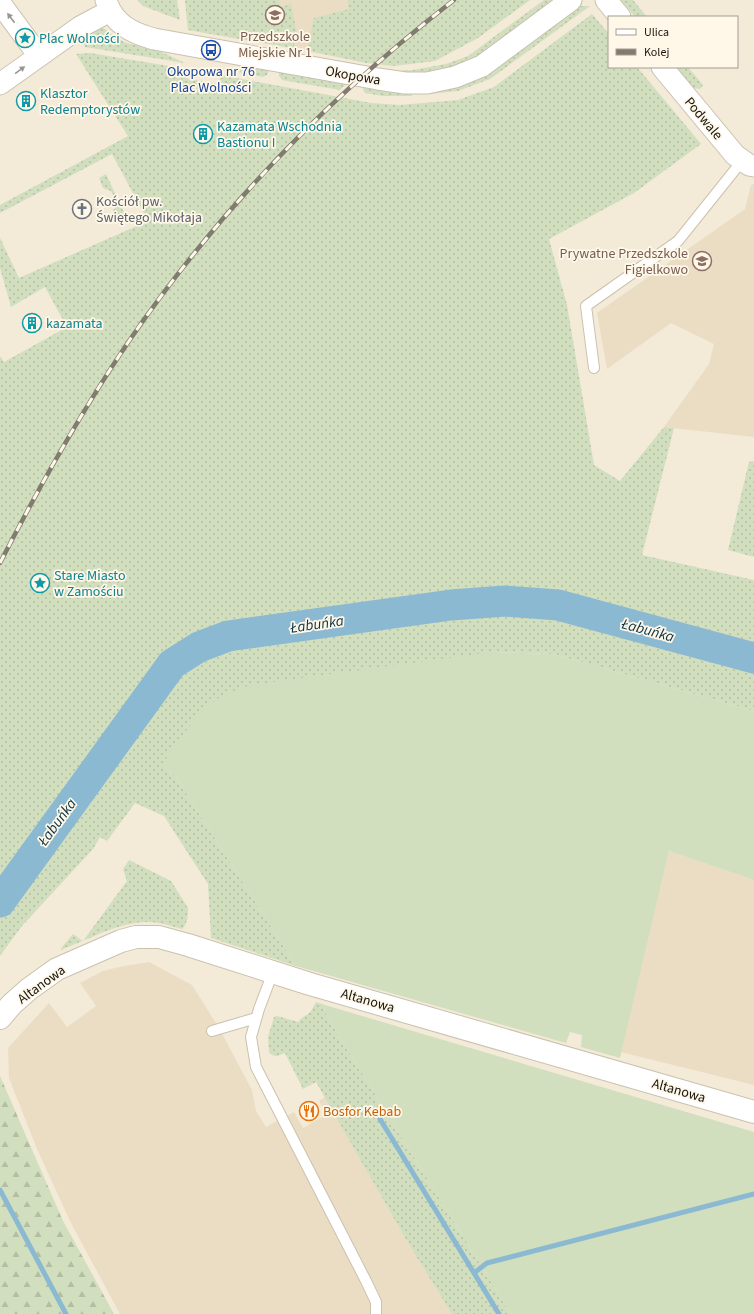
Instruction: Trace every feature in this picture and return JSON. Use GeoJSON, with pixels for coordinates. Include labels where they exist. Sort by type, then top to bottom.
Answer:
{"type":"FeatureCollection","features":[{"type":"Feature","properties":{"kind":"street","name":"Okopowa"},"geometry":{"type":"LineString","coordinates":[[108,6],[119,22],[129,30],[143,36],[166,42],[378,79],[406,83],[426,83],[455,77],[482,66],[571,0]]}},
{"type":"Feature","properties":{"kind":"street"},"geometry":{"type":"LineString","coordinates":[[606,0],[619,16]]}},
{"type":"Feature","properties":{"kind":"street"},"geometry":{"type":"LineString","coordinates":[[0,3],[39,56]]}},
{"type":"Feature","properties":{"kind":"street"},"geometry":{"type":"LineString","coordinates":[[0,84],[108,6]]}},
{"type":"Feature","properties":{"kind":"street","name":"Podwale"},"geometry":{"type":"LineString","coordinates":[[663,68],[729,148],[748,164]]}},
{"type":"Feature","properties":{"kind":"street","name":"Altanowa"},"geometry":{"type":"LineString","coordinates":[[0,1018],[12,1004],[29,989],[57,969],[106,947],[136,937],[152,937],[171,940],[310,984],[754,1112]]}},
{"type":"Feature","properties":{"kind":"lane"},"geometry":{"type":"LineString","coordinates":[[594,368],[586,306],[678,241],[748,164]]}},
{"type":"Feature","properties":{"kind":"lane"},"geometry":{"type":"LineString","coordinates":[[273,972],[256,1018],[251,1037],[256,1067],[372,1291],[376,1302],[376,1314]]}},
{"type":"Feature","properties":{"kind":"lane"},"geometry":{"type":"LineString","coordinates":[[212,1030],[256,1018]]}},
{"type":"Feature","properties":{"kind":"shaded area","name":"Przedszkole Miejskie Nr 1"},"geometry":{"type":"Polygon","coordinates":[[[185,0],[359,0],[336,56],[188,30],[185,0]]]}},
{"type":"Feature","properties":{"kind":"shaded area"},"geometry":{"type":"Polygon","coordinates":[[[754,184],[754,437],[664,427],[709,364],[714,344],[671,323],[607,369],[597,313],[745,209],[751,185],[754,184]]]}},
{"type":"Feature","properties":{"kind":"shaded area"},"geometry":{"type":"Polygon","coordinates":[[[669,851],[754,880],[754,1085],[621,1052],[669,851]]]}},
{"type":"Feature","properties":{"kind":"shaded area"},"geometry":{"type":"Polygon","coordinates":[[[149,962],[192,985],[219,1028],[252,1090],[256,1111],[266,1127],[294,1112],[303,1128],[326,1115],[319,1101],[325,1097],[408,1243],[452,1314],[120,1314],[71,1223],[37,1149],[9,1078],[8,1048],[49,1003],[67,1027],[96,1006],[80,983],[103,971],[149,962]]]}},
{"type":"Feature","properties":{"kind":"green space"},"geometry":{"type":"Polygon","coordinates":[[[137,0],[177,0],[180,20],[143,6],[137,0]]]}},
{"type":"Feature","properties":{"kind":"green space"},"geometry":{"type":"Polygon","coordinates":[[[185,0],[279,0],[281,7],[291,4],[296,32],[293,48],[188,30],[185,0]]]}},
{"type":"Feature","properties":{"kind":"green space"},"geometry":{"type":"Polygon","coordinates":[[[347,0],[530,0],[478,38],[435,61],[394,66],[366,63],[308,51],[314,18],[349,9],[347,0]]]}},
{"type":"Feature","properties":{"kind":"green space"},"geometry":{"type":"Polygon","coordinates":[[[544,0],[554,0],[473,59],[452,68],[437,72],[412,74],[395,71],[413,70],[446,64],[468,56],[544,0]]]}},
{"type":"Feature","properties":{"kind":"green space"},"geometry":{"type":"Polygon","coordinates":[[[621,0],[633,0],[646,16],[634,16],[621,0]]]}},
{"type":"Feature","properties":{"kind":"green space"},"geometry":{"type":"Polygon","coordinates":[[[580,6],[590,6],[490,79],[458,91],[429,94],[428,91],[487,74],[580,6]]]}},
{"type":"Feature","properties":{"kind":"green space"},"geometry":{"type":"Polygon","coordinates":[[[592,14],[608,33],[608,68],[638,68],[701,144],[634,193],[549,239],[567,305],[594,465],[620,481],[664,427],[674,428],[642,555],[754,580],[754,711],[553,654],[492,652],[161,767],[174,774],[296,966],[211,938],[208,884],[164,816],[135,803],[107,841],[100,837],[93,849],[21,927],[0,956],[0,356],[4,362],[67,327],[45,287],[11,307],[0,268],[0,238],[19,278],[148,221],[112,154],[0,213],[0,205],[128,136],[76,54],[90,53],[187,69],[188,79],[219,84],[220,75],[371,103],[400,105],[458,100],[494,87],[592,14]]]}},
{"type":"Feature","properties":{"kind":"green space"},"geometry":{"type":"Polygon","coordinates":[[[98,27],[105,29],[126,43],[155,49],[185,63],[85,47],[84,42],[87,33],[98,27]]]}},
{"type":"Feature","properties":{"kind":"green space"},"geometry":{"type":"Polygon","coordinates":[[[250,66],[269,70],[267,75],[263,77],[233,71],[250,66]]]}},
{"type":"Feature","properties":{"kind":"green space"},"geometry":{"type":"Polygon","coordinates":[[[677,68],[689,68],[703,85],[700,89],[694,88],[677,68]]]}},
{"type":"Feature","properties":{"kind":"green space"},"geometry":{"type":"Polygon","coordinates":[[[279,71],[346,84],[340,90],[282,80],[279,76],[279,71]]]}},
{"type":"Feature","properties":{"kind":"green space"},"geometry":{"type":"Polygon","coordinates":[[[362,87],[411,93],[412,96],[383,96],[365,93],[362,87]]]}},
{"type":"Feature","properties":{"kind":"green space"},"geometry":{"type":"Polygon","coordinates":[[[106,174],[125,215],[117,218],[113,211],[117,203],[111,191],[103,188],[99,178],[106,174]]]}},
{"type":"Feature","properties":{"kind":"green space"},"geometry":{"type":"Polygon","coordinates":[[[754,461],[754,557],[728,550],[749,462],[754,461]]]}},
{"type":"Feature","properties":{"kind":"green space"},"geometry":{"type":"Polygon","coordinates":[[[492,652],[553,654],[754,711],[754,880],[669,851],[620,1058],[581,1047],[582,1035],[570,1032],[566,1043],[296,966],[174,774],[160,767],[205,708],[224,695],[243,687],[492,652]]]}},
{"type":"Feature","properties":{"kind":"green space"},"geometry":{"type":"Polygon","coordinates":[[[129,860],[171,881],[188,908],[187,922],[182,929],[166,924],[149,922],[138,923],[116,928],[83,941],[127,881],[123,869],[129,860]]]}},
{"type":"Feature","properties":{"kind":"green space"},"geometry":{"type":"Polygon","coordinates":[[[73,934],[83,941],[61,950],[73,934]]]}},
{"type":"Feature","properties":{"kind":"green space"},"geometry":{"type":"Polygon","coordinates":[[[316,1002],[325,1005],[324,1009],[329,1020],[511,1314],[452,1314],[408,1243],[316,1082],[303,1089],[285,1053],[276,1056],[269,1052],[268,1037],[274,1017],[277,1016],[298,1022],[311,1011],[316,1002]]]}},
{"type":"Feature","properties":{"kind":"green space"},"geometry":{"type":"Polygon","coordinates":[[[325,1005],[754,1132],[754,1314],[511,1314],[329,1020],[324,1009],[325,1005]]]}},
{"type":"Feature","properties":{"kind":"green space"},"geometry":{"type":"Polygon","coordinates":[[[0,1076],[63,1221],[114,1314],[0,1314],[0,1076]]]}},
{"type":"Feature","properties":{"kind":"waterway","name":"Łabuńka"},"geometry":{"type":"LineString","coordinates":[[0,902],[172,664],[199,647],[228,636],[451,605],[505,601],[558,605],[754,658]]}},
{"type":"Feature","properties":{"kind":"waterway"},"geometry":{"type":"LineString","coordinates":[[380,1119],[499,1314]]}},
{"type":"Feature","properties":{"kind":"waterway"},"geometry":{"type":"LineString","coordinates":[[0,1190],[66,1314]]}},
{"type":"Feature","properties":{"kind":"waterway"},"geometry":{"type":"LineString","coordinates":[[474,1273],[487,1263],[754,1194]]}},
{"type":"Feature","properties":{"kind":"railway"},"geometry":{"type":"LineString","coordinates":[[0,563],[45,478],[77,422],[111,368],[163,293],[200,246],[238,201],[320,116],[408,37],[454,0]]}},
{"type":"Feature","properties":{"kind":"place","name":"Przedszkole Miejskie Nr 1"},"geometry":{"type":"Point","coordinates":[275,15]}},
{"type":"Feature","properties":{"kind":"place","name":"Plac Wolności"},"geometry":{"type":"Point","coordinates":[25,38]}},
{"type":"Feature","properties":{"kind":"place","name":"Okopowa nr 76 Plac Wolności"},"geometry":{"type":"Point","coordinates":[211,50]}},
{"type":"Feature","properties":{"kind":"place","name":"Klasztor Redemptorystów"},"geometry":{"type":"Point","coordinates":[26,101]}},
{"type":"Feature","properties":{"kind":"place","name":"Kazamata Wschodnia Bastionu I"},"geometry":{"type":"Point","coordinates":[203,134]}},
{"type":"Feature","properties":{"kind":"place","name":"Kościół pw. Świętego Mikołaja"},"geometry":{"type":"Point","coordinates":[82,209]}},
{"type":"Feature","properties":{"kind":"place","name":"Prywatne Przedszkole Figielkowo"},"geometry":{"type":"Point","coordinates":[702,261]}},
{"type":"Feature","properties":{"kind":"place","name":"kazamata"},"geometry":{"type":"Point","coordinates":[32,323]}},
{"type":"Feature","properties":{"kind":"place","name":"Stare Miasto w Zamościu"},"geometry":{"type":"Point","coordinates":[40,583]}},
{"type":"Feature","properties":{"kind":"place","name":"Bosfor Kebab"},"geometry":{"type":"Point","coordinates":[309,1111]}}]}
